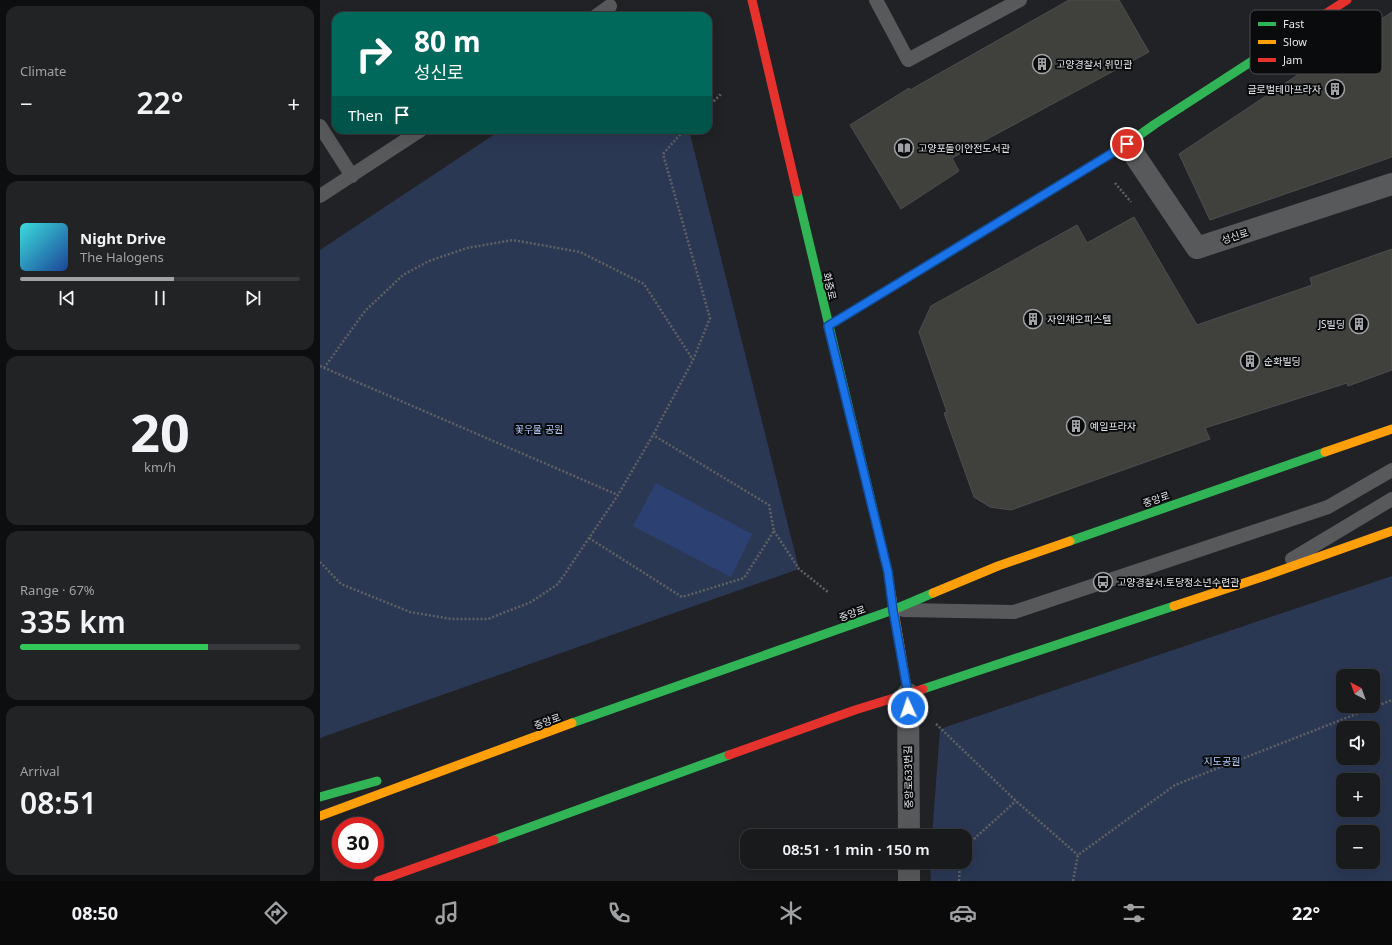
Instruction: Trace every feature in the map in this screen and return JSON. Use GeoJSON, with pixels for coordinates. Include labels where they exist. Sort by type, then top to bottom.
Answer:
{"type":"FeatureCollection","features":[{"type":"Feature","properties":{"kind":"main road","name":"화중로"},"geometry":{"type":"LineString","coordinates":[[752,0],[828,326],[888,572],[893,610],[908,694]]}},
{"type":"Feature","properties":{"kind":"main road"},"geometry":{"type":"LineString","coordinates":[[1332,10],[1348,0]]}},
{"type":"Feature","properties":{"kind":"main road"},"geometry":{"type":"LineString","coordinates":[[828,326],[1127,144],[1155,124],[1250,63]]}},
{"type":"Feature","properties":{"kind":"main road","name":"중앙로"},"geometry":{"type":"LineString","coordinates":[[320,816],[536,736],[893,610],[998,566],[1392,429]]}},
{"type":"Feature","properties":{"kind":"main road"},"geometry":{"type":"LineString","coordinates":[[378,881],[855,710],[908,694],[1258,578],[1392,531]]}},
{"type":"Feature","properties":{"kind":"main road"},"geometry":{"type":"LineString","coordinates":[[420,769],[536,736]]}},
{"type":"Feature","properties":{"kind":"main road"},"geometry":{"type":"LineString","coordinates":[[320,798],[389,778]]}},
{"type":"Feature","properties":{"kind":"main road"},"geometry":{"type":"LineString","coordinates":[[417,878],[484,843]]}},
{"type":"Feature","properties":{"kind":"street","name":"성신로"},"geometry":{"type":"LineString","coordinates":[[1127,144],[1197,248],[1392,184]]}},
{"type":"Feature","properties":{"kind":"street","name":"중앙로633번길"},"geometry":{"type":"LineString","coordinates":[[908,694],[909,829]]}},
{"type":"Feature","properties":{"kind":"street"},"geometry":{"type":"LineString","coordinates":[[909,869],[909,881]]}},
{"type":"Feature","properties":{"kind":"lane"},"geometry":{"type":"LineString","coordinates":[[876,0],[908,60],[1020,0]]}},
{"type":"Feature","properties":{"kind":"lane"},"geometry":{"type":"LineString","coordinates":[[602,12],[610,6]]}},
{"type":"Feature","properties":{"kind":"lane"},"geometry":{"type":"LineString","coordinates":[[320,126],[352,176]]}},
{"type":"Feature","properties":{"kind":"lane"},"geometry":{"type":"LineString","coordinates":[[320,196],[415,134]]}},
{"type":"Feature","properties":{"kind":"lane"},"geometry":{"type":"LineString","coordinates":[[893,610],[1014,612],[1328,507],[1392,470]]}},
{"type":"Feature","properties":{"kind":"lane"},"geometry":{"type":"LineString","coordinates":[[1258,578],[1392,499]]}},
{"type":"Feature","properties":{"kind":"path"},"geometry":{"type":"LineString","coordinates":[[712,103],[722,93]]}},
{"type":"Feature","properties":{"kind":"path"},"geometry":{"type":"LineString","coordinates":[[320,562],[341,584],[410,612],[451,619],[488,619],[531,602],[558,584],[618,495],[653,435],[693,360],[710,318],[663,154],[680,134]]}},
{"type":"Feature","properties":{"kind":"path"},"geometry":{"type":"LineString","coordinates":[[324,368],[365,311],[403,275],[429,261],[466,248],[513,240],[580,252],[644,284],[693,360]]}},
{"type":"Feature","properties":{"kind":"path"},"geometry":{"type":"LineString","coordinates":[[320,366],[618,495]]}},
{"type":"Feature","properties":{"kind":"path"},"geometry":{"type":"LineString","coordinates":[[653,435],[769,505],[774,531],[799,569],[828,592]]}},
{"type":"Feature","properties":{"kind":"path"},"geometry":{"type":"LineString","coordinates":[[589,538],[682,597],[744,578],[774,531]]}},
{"type":"Feature","properties":{"kind":"path"},"geometry":{"type":"LineString","coordinates":[[1073,881],[1078,855],[1175,785],[1392,700]]}},
{"type":"Feature","properties":{"kind":"path"},"geometry":{"type":"LineString","coordinates":[[935,722],[940,729],[1016,801],[1078,855]]}},
{"type":"Feature","properties":{"kind":"path"},"geometry":{"type":"LineString","coordinates":[[972,841],[1016,801]]}},
{"type":"Feature","properties":{"kind":"path"},"geometry":{"type":"LineString","coordinates":[[959,881],[960,869]]}},
{"type":"Feature","properties":{"kind":"green space","name":"꽃우물 공원"},"geometry":{"type":"Polygon","coordinates":[[[495,134],[690,134],[799,569],[320,738],[320,250],[495,134]]]}},
{"type":"Feature","properties":{"kind":"green space","name":"지도공원"},"geometry":{"type":"Polygon","coordinates":[[[1392,576],[1392,881],[931,881],[930,869],[972,869],[972,829],[933,829],[940,729],[1392,576]]]}},
{"type":"Feature","properties":{"kind":"water"},"geometry":{"type":"Polygon","coordinates":[[[656,483],[752,534],[731,577],[633,526],[656,483]]]}},
{"type":"Feature","properties":{"kind":"building","name":"고양경찰서 위민관"},"geometry":{"type":"Polygon","coordinates":[[[1069,0],[1119,0],[1149,52],[952,158],[959,171],[901,209],[850,125],[909,88],[910,90],[1069,0]]]}},
{"type":"Feature","properties":{"kind":"building","name":"글로벌테마프라자"},"geometry":{"type":"Polygon","coordinates":[[[1392,12],[1392,157],[1210,220],[1179,154],[1299,74],[1382,74],[1382,19],[1392,12]]]}},
{"type":"Feature","properties":{"kind":"building"},"geometry":{"type":"Polygon","coordinates":[[[1134,217],[1197,325],[1312,285],[1310,278],[1392,249],[1392,370],[1348,386],[1347,383],[1205,428],[1210,439],[1011,510],[990,507],[974,497],[944,413],[947,412],[919,332],[931,306],[1077,225],[1087,243],[1134,217]]]}},
{"type":"Feature","properties":{"kind":"traffic: fast"},"geometry":{"type":"LineString","coordinates":[[828,326],[1127,144],[1250,62]]}},
{"type":"Feature","properties":{"kind":"traffic: fast"},"geometry":{"type":"LineString","coordinates":[[797,192],[888,572],[890,587]]}},
{"type":"Feature","properties":{"kind":"traffic: fast"},"geometry":{"type":"LineString","coordinates":[[1070,541],[1325,452]]}},
{"type":"Feature","properties":{"kind":"traffic: fast"},"geometry":{"type":"LineString","coordinates":[[572,723],[893,610],[933,593]]}},
{"type":"Feature","properties":{"kind":"traffic: fast"},"geometry":{"type":"LineString","coordinates":[[923,689],[1174,606]]}},
{"type":"Feature","properties":{"kind":"traffic: fast"},"geometry":{"type":"LineString","coordinates":[[494,840],[729,755]]}},
{"type":"Feature","properties":{"kind":"traffic: fast"},"geometry":{"type":"LineString","coordinates":[[320,797],[377,781]]}},
{"type":"Feature","properties":{"kind":"traffic: slow"},"geometry":{"type":"LineString","coordinates":[[1325,452],[1392,429]]}},
{"type":"Feature","properties":{"kind":"traffic: slow"},"geometry":{"type":"LineString","coordinates":[[1174,606],[1392,531]]}},
{"type":"Feature","properties":{"kind":"traffic: slow"},"geometry":{"type":"LineString","coordinates":[[933,593],[998,566],[1070,541]]}},
{"type":"Feature","properties":{"kind":"traffic: slow"},"geometry":{"type":"LineString","coordinates":[[890,587],[908,694]]}},
{"type":"Feature","properties":{"kind":"traffic: slow"},"geometry":{"type":"LineString","coordinates":[[320,816],[572,723]]}},
{"type":"Feature","properties":{"kind":"traffic: jam"},"geometry":{"type":"LineString","coordinates":[[752,0],[797,192]]}},
{"type":"Feature","properties":{"kind":"traffic: jam"},"geometry":{"type":"LineString","coordinates":[[1331,10],[1347,0]]}},
{"type":"Feature","properties":{"kind":"traffic: jam"},"geometry":{"type":"LineString","coordinates":[[729,755],[855,710],[923,689]]}},
{"type":"Feature","properties":{"kind":"traffic: jam"},"geometry":{"type":"LineString","coordinates":[[378,881],[494,840]]}},
{"type":"Feature","properties":{"kind":"place","name":"고양경찰서 위민관"},"geometry":{"type":"Point","coordinates":[1042,64]}},
{"type":"Feature","properties":{"kind":"place","name":"글로벌테마프라자"},"geometry":{"type":"Point","coordinates":[1335,89]}},
{"type":"Feature","properties":{"kind":"place","name":"고양포돌이안전도서관"},"geometry":{"type":"Point","coordinates":[904,148]}},
{"type":"Feature","properties":{"kind":"place","name":"자인채오피스텔"},"geometry":{"type":"Point","coordinates":[1033,319]}},
{"type":"Feature","properties":{"kind":"place","name":"JS빌딩"},"geometry":{"type":"Point","coordinates":[1359,324]}},
{"type":"Feature","properties":{"kind":"place","name":"순화빌딩"},"geometry":{"type":"Point","coordinates":[1250,361]}},
{"type":"Feature","properties":{"kind":"place","name":"예일프라자"},"geometry":{"type":"Point","coordinates":[1076,426]}},
{"type":"Feature","properties":{"kind":"place","name":"고양경찰서.토당청소년수련관"},"geometry":{"type":"Point","coordinates":[1103,582]}},
{"type":"Feature","properties":{"kind":"route"},"geometry":{"type":"LineString","coordinates":[[908,708],[908,694],[893,610],[888,572],[828,326],[1127,144]]}}]}
